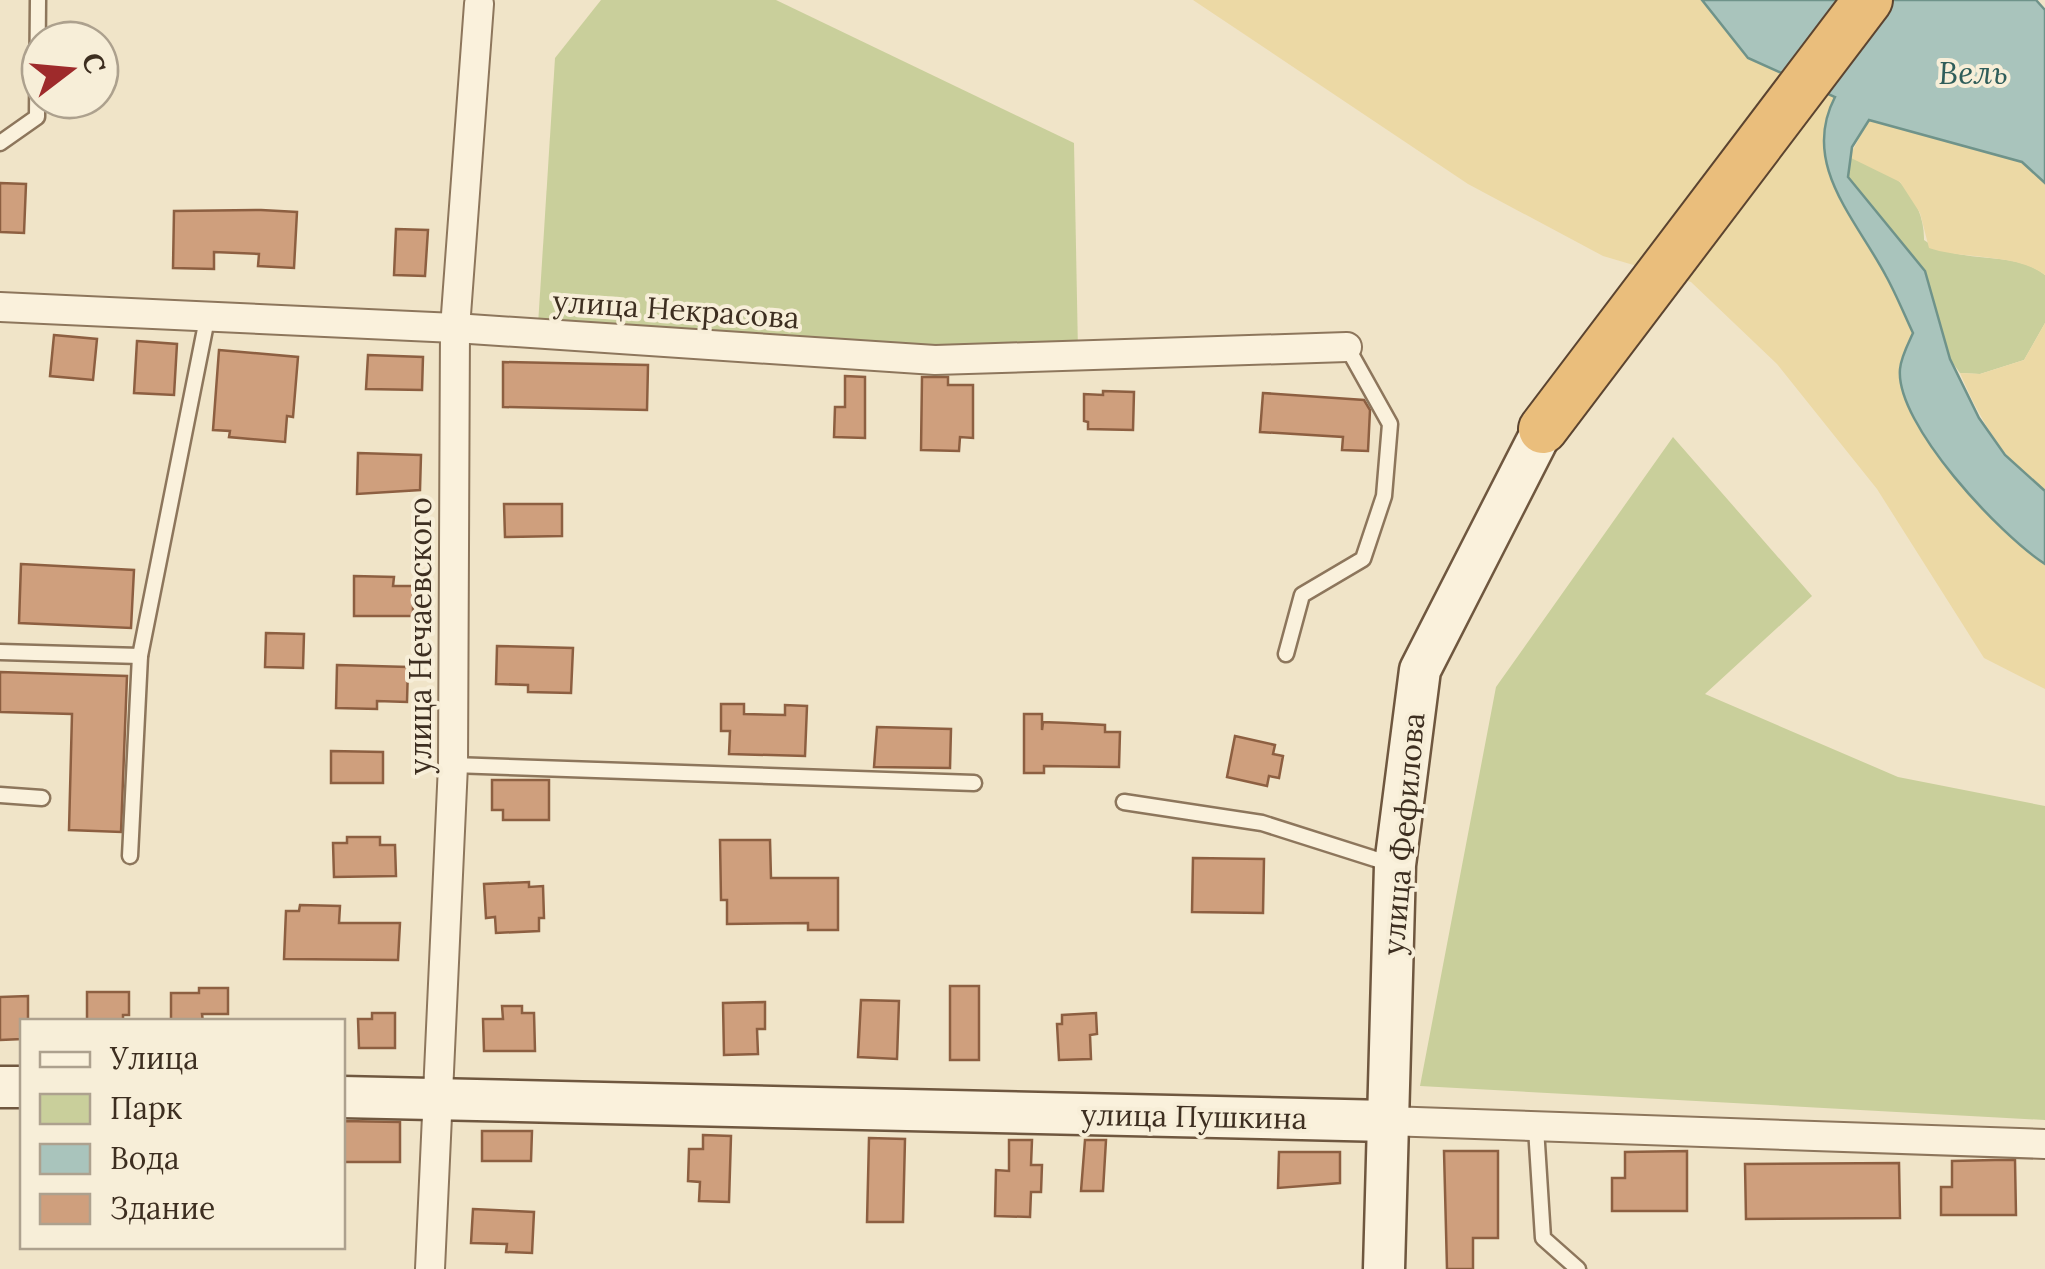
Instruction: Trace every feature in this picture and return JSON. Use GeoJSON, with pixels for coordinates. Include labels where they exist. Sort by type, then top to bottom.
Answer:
{"type":"FeatureCollection","features":[{"type":"Feature","properties":{"kind":"highway"},"geometry":{"type":"LineString","coordinates":[[1544,429],[1868,0]]}},
{"type":"Feature","properties":{"kind":"main road","name":"улица Фефилова"},"geometry":{"type":"LineString","coordinates":[[1384,1269],[1394,865],[1420,670],[1544,429]]}},
{"type":"Feature","properties":{"kind":"main road","name":"улица Пушкина"},"geometry":{"type":"LineString","coordinates":[[345,1097],[1387,1121]]}},
{"type":"Feature","properties":{"kind":"street","name":"улица Нечаевского"},"geometry":{"type":"LineString","coordinates":[[430,1269],[453,765],[455,328],[479,4]]}},
{"type":"Feature","properties":{"kind":"street","name":"улица Некрасова"},"geometry":{"type":"LineString","coordinates":[[0,308],[455,328],[935,360],[1347,348]]}},
{"type":"Feature","properties":{"kind":"street","name":"улица Пушкина"},"geometry":{"type":"LineString","coordinates":[[1387,1121],[2045,1144]]}},
{"type":"Feature","properties":{"kind":"lane"},"geometry":{"type":"LineString","coordinates":[[0,142],[37,117],[38,0]]}},
{"type":"Feature","properties":{"kind":"lane"},"geometry":{"type":"LineString","coordinates":[[130,856],[140,656],[208,319]]}},
{"type":"Feature","properties":{"kind":"lane"},"geometry":{"type":"LineString","coordinates":[[1286,654],[1302,595],[1363,559],[1384,496],[1390,424],[1347,348]]}},
{"type":"Feature","properties":{"kind":"lane"},"geometry":{"type":"LineString","coordinates":[[0,652],[140,656]]}},
{"type":"Feature","properties":{"kind":"lane"},"geometry":{"type":"LineString","coordinates":[[453,765],[974,783]]}},
{"type":"Feature","properties":{"kind":"lane"},"geometry":{"type":"LineString","coordinates":[[0,796],[42,798]]}},
{"type":"Feature","properties":{"kind":"lane"},"geometry":{"type":"LineString","coordinates":[[1124,802],[1262,823],[1394,865]]}},
{"type":"Feature","properties":{"kind":"lane"},"geometry":{"type":"LineString","coordinates":[[1536,1128],[1543,1238],[1578,1269]]}},
{"type":"Feature","properties":{"kind":"green space"},"geometry":{"type":"Polygon","coordinates":[[[601,0],[776,0],[1074,143],[1078,351],[603,342],[538,325],[555,58],[601,0]]]}},
{"type":"Feature","properties":{"kind":"green space"},"geometry":{"type":"Polygon","coordinates":[[[1849,157],[1878,166],[1902,185],[1918,210],[1924,240],[1953,253],[2017,262],[2045,275],[2045,323],[2024,360],[1980,374],[1960,373],[1950,359],[1925,271],[1848,177],[1849,157]]]}},
{"type":"Feature","properties":{"kind":"green space"},"geometry":{"type":"Polygon","coordinates":[[[1673,437],[1812,596],[1705,694],[1898,777],[2045,806],[2045,1120],[1420,1086],[1496,687],[1673,437]]]}},
{"type":"Feature","properties":{"kind":"sand"},"geometry":{"type":"Polygon","coordinates":[[[1193,0],[1702,0],[1748,58],[1836,97],[1827,121],[1828,168],[1913,333],[1900,366],[1914,420],[1964,488],[2045,564],[2045,689],[1984,658],[1877,489],[1777,364],[1691,282],[1603,256],[1468,184],[1193,0]]]}},
{"type":"Feature","properties":{"kind":"sand"},"geometry":{"type":"Polygon","coordinates":[[[1869,120],[2022,162],[2045,183],[2045,275],[2020,263],[1929,248],[1920,213],[1900,182],[1849,157],[1869,120]]]}},
{"type":"Feature","properties":{"kind":"sand"},"geometry":{"type":"Polygon","coordinates":[[[2045,323],[2045,491],[1994,438],[1960,373],[1980,374],[2024,360],[2045,323]]]}},
{"type":"Feature","properties":{"kind":"water","name":"Вель"},"geometry":{"type":"Polygon","coordinates":[[[1702,0],[2036,0],[2045,10],[2045,183],[2022,162],[1869,120],[1852,147],[1848,177],[1925,271],[1950,359],[1979,418],[2005,455],[2045,491],[2045,564],[1978,504],[1914,419],[1903,392],[1900,369],[1913,333],[1886,276],[1847,212],[1828,168],[1826,122],[1835,97],[1748,58],[1702,0]]]}},
{"type":"Feature","properties":{"kind":"building"},"geometry":{"type":"Polygon","coordinates":[[[0,183],[26,184],[24,233],[0,232],[0,183]]]}},
{"type":"Feature","properties":{"kind":"building"},"geometry":{"type":"Polygon","coordinates":[[[174,211],[297,212],[294,268],[258,266],[259,254],[214,252],[214,269],[173,268],[174,211]]]}},
{"type":"Feature","properties":{"kind":"building"},"geometry":{"type":"Polygon","coordinates":[[[396,229],[428,230],[425,276],[394,275],[396,229]]]}},
{"type":"Feature","properties":{"kind":"building"},"geometry":{"type":"Polygon","coordinates":[[[54,335],[97,339],[93,380],[50,376],[54,335]]]}},
{"type":"Feature","properties":{"kind":"building"},"geometry":{"type":"Polygon","coordinates":[[[137,341],[177,344],[174,395],[134,393],[137,341]]]}},
{"type":"Feature","properties":{"kind":"building"},"geometry":{"type":"Polygon","coordinates":[[[219,350],[298,357],[293,417],[287,416],[285,442],[229,437],[230,431],[213,430],[219,350]]]}},
{"type":"Feature","properties":{"kind":"building"},"geometry":{"type":"Polygon","coordinates":[[[368,355],[423,357],[422,390],[366,389],[368,355]]]}},
{"type":"Feature","properties":{"kind":"building"},"geometry":{"type":"Polygon","coordinates":[[[503,362],[648,365],[647,410],[503,407],[503,362]]]}},
{"type":"Feature","properties":{"kind":"building"},"geometry":{"type":"Polygon","coordinates":[[[845,376],[865,377],[865,438],[834,437],[835,407],[845,407],[845,376]]]}},
{"type":"Feature","properties":{"kind":"building"},"geometry":{"type":"Polygon","coordinates":[[[922,377],[948,377],[948,385],[973,385],[973,438],[960,437],[959,451],[921,450],[922,377]]]}},
{"type":"Feature","properties":{"kind":"building"},"geometry":{"type":"Polygon","coordinates":[[[1103,391],[1134,392],[1133,430],[1088,429],[1088,422],[1084,421],[1084,394],[1103,395],[1103,391]]]}},
{"type":"Feature","properties":{"kind":"building"},"geometry":{"type":"Polygon","coordinates":[[[1263,393],[1364,400],[1370,410],[1368,451],[1342,450],[1343,437],[1260,432],[1263,393]]]}},
{"type":"Feature","properties":{"kind":"building"},"geometry":{"type":"Polygon","coordinates":[[[358,453],[421,455],[420,490],[357,494],[358,453]]]}},
{"type":"Feature","properties":{"kind":"building"},"geometry":{"type":"Polygon","coordinates":[[[504,504],[562,504],[562,536],[505,537],[504,504]]]}},
{"type":"Feature","properties":{"kind":"building"},"geometry":{"type":"Polygon","coordinates":[[[21,564],[134,570],[131,628],[19,623],[21,564]]]}},
{"type":"Feature","properties":{"kind":"building"},"geometry":{"type":"Polygon","coordinates":[[[354,576],[394,577],[393,586],[413,586],[413,616],[354,616],[354,576]]]}},
{"type":"Feature","properties":{"kind":"building"},"geometry":{"type":"Polygon","coordinates":[[[266,633],[304,634],[303,668],[265,667],[266,633]]]}},
{"type":"Feature","properties":{"kind":"building"},"geometry":{"type":"Polygon","coordinates":[[[497,646],[573,648],[571,693],[528,692],[528,685],[496,684],[497,646]]]}},
{"type":"Feature","properties":{"kind":"building"},"geometry":{"type":"Polygon","coordinates":[[[337,665],[408,667],[407,702],[377,701],[377,709],[336,708],[337,665]]]}},
{"type":"Feature","properties":{"kind":"building"},"geometry":{"type":"Polygon","coordinates":[[[0,672],[127,676],[121,832],[69,830],[72,714],[0,712],[0,672]]]}},
{"type":"Feature","properties":{"kind":"building"},"geometry":{"type":"Polygon","coordinates":[[[721,704],[744,704],[744,714],[785,715],[785,705],[807,706],[805,756],[729,754],[730,731],[721,731],[721,704]]]}},
{"type":"Feature","properties":{"kind":"building"},"geometry":{"type":"Polygon","coordinates":[[[1024,714],[1042,714],[1042,730],[1043,722],[1105,725],[1105,732],[1120,732],[1119,767],[1044,766],[1044,773],[1024,773],[1024,714]]]}},
{"type":"Feature","properties":{"kind":"building"},"geometry":{"type":"Polygon","coordinates":[[[877,727],[951,729],[950,768],[874,767],[877,727]]]}},
{"type":"Feature","properties":{"kind":"building"},"geometry":{"type":"Polygon","coordinates":[[[1235,736],[1275,745],[1273,754],[1283,756],[1279,778],[1269,776],[1267,786],[1227,777],[1235,736]]]}},
{"type":"Feature","properties":{"kind":"building"},"geometry":{"type":"Polygon","coordinates":[[[331,751],[383,752],[383,783],[331,783],[331,751]]]}},
{"type":"Feature","properties":{"kind":"building"},"geometry":{"type":"Polygon","coordinates":[[[492,780],[549,780],[549,820],[503,820],[503,810],[492,810],[492,780]]]}},
{"type":"Feature","properties":{"kind":"building"},"geometry":{"type":"Polygon","coordinates":[[[347,837],[380,837],[380,845],[395,845],[396,876],[334,877],[333,843],[347,843],[347,837]]]}},
{"type":"Feature","properties":{"kind":"building"},"geometry":{"type":"Polygon","coordinates":[[[720,840],[770,840],[771,878],[838,878],[838,930],[808,930],[808,923],[727,924],[727,900],[721,900],[720,840]]]}},
{"type":"Feature","properties":{"kind":"building"},"geometry":{"type":"Polygon","coordinates":[[[1193,858],[1264,859],[1263,913],[1192,912],[1193,858]]]}},
{"type":"Feature","properties":{"kind":"building"},"geometry":{"type":"Polygon","coordinates":[[[529,882],[529,887],[543,886],[544,918],[539,918],[539,931],[496,933],[495,917],[486,918],[484,884],[529,882]]]}},
{"type":"Feature","properties":{"kind":"building"},"geometry":{"type":"Polygon","coordinates":[[[300,905],[340,906],[339,923],[400,923],[398,960],[284,959],[286,911],[299,911],[300,905]]]}},
{"type":"Feature","properties":{"kind":"building"},"geometry":{"type":"Polygon","coordinates":[[[950,986],[979,986],[979,1060],[950,1060],[950,986]]]}},
{"type":"Feature","properties":{"kind":"building"},"geometry":{"type":"Polygon","coordinates":[[[199,988],[228,988],[228,1014],[171,1019],[171,993],[199,993],[199,988]]]}},
{"type":"Feature","properties":{"kind":"building"},"geometry":{"type":"Polygon","coordinates":[[[87,992],[129,992],[129,1015],[123,1015],[123,1019],[87,1019],[87,992]]]}},
{"type":"Feature","properties":{"kind":"building"},"geometry":{"type":"Polygon","coordinates":[[[28,996],[28,1019],[20,1019],[20,1039],[0,1040],[0,997],[28,996]]]}},
{"type":"Feature","properties":{"kind":"building"},"geometry":{"type":"Polygon","coordinates":[[[861,1000],[899,1001],[897,1059],[858,1057],[861,1000]]]}},
{"type":"Feature","properties":{"kind":"building"},"geometry":{"type":"Polygon","coordinates":[[[765,1002],[765,1029],[757,1029],[758,1054],[724,1055],[723,1003],[765,1002]]]}},
{"type":"Feature","properties":{"kind":"building"},"geometry":{"type":"Polygon","coordinates":[[[502,1006],[522,1006],[522,1013],[534,1013],[535,1051],[484,1051],[483,1019],[503,1019],[502,1006]]]}},
{"type":"Feature","properties":{"kind":"building"},"geometry":{"type":"Polygon","coordinates":[[[372,1013],[395,1013],[395,1048],[359,1048],[358,1019],[372,1019],[372,1013]]]}},
{"type":"Feature","properties":{"kind":"building"},"geometry":{"type":"Polygon","coordinates":[[[1096,1013],[1097,1034],[1090,1035],[1091,1059],[1059,1060],[1057,1024],[1062,1024],[1062,1015],[1096,1013]]]}},
{"type":"Feature","properties":{"kind":"building"},"geometry":{"type":"Polygon","coordinates":[[[345,1121],[400,1122],[400,1162],[345,1162],[345,1121]]]}},
{"type":"Feature","properties":{"kind":"building"},"geometry":{"type":"Polygon","coordinates":[[[482,1131],[532,1131],[531,1161],[482,1161],[482,1131]]]}},
{"type":"Feature","properties":{"kind":"building"},"geometry":{"type":"Polygon","coordinates":[[[703,1135],[731,1136],[729,1202],[699,1201],[700,1182],[688,1181],[689,1149],[703,1149],[703,1135]]]}},
{"type":"Feature","properties":{"kind":"building"},"geometry":{"type":"Polygon","coordinates":[[[869,1138],[905,1139],[903,1222],[867,1222],[869,1138]]]}},
{"type":"Feature","properties":{"kind":"building"},"geometry":{"type":"Polygon","coordinates":[[[1009,1140],[1032,1140],[1031,1165],[1042,1165],[1041,1192],[1031,1192],[1030,1217],[995,1216],[996,1170],[1009,1171],[1009,1140]]]}},
{"type":"Feature","properties":{"kind":"building"},"geometry":{"type":"Polygon","coordinates":[[[1085,1140],[1106,1140],[1103,1191],[1081,1191],[1085,1140]]]}},
{"type":"Feature","properties":{"kind":"building"},"geometry":{"type":"Polygon","coordinates":[[[1444,1151],[1498,1151],[1498,1238],[1473,1238],[1473,1269],[1447,1269],[1444,1151]]]}},
{"type":"Feature","properties":{"kind":"building"},"geometry":{"type":"Polygon","coordinates":[[[1687,1151],[1687,1211],[1612,1211],[1612,1178],[1625,1178],[1625,1152],[1687,1151]]]}},
{"type":"Feature","properties":{"kind":"building"},"geometry":{"type":"Polygon","coordinates":[[[1279,1152],[1340,1152],[1340,1183],[1278,1188],[1279,1152]]]}},
{"type":"Feature","properties":{"kind":"building"},"geometry":{"type":"Polygon","coordinates":[[[2015,1160],[2016,1215],[1941,1215],[1941,1187],[1952,1187],[1952,1161],[2015,1160]]]}},
{"type":"Feature","properties":{"kind":"building"},"geometry":{"type":"Polygon","coordinates":[[[1899,1163],[1900,1218],[1746,1219],[1745,1164],[1899,1163]]]}},
{"type":"Feature","properties":{"kind":"building"},"geometry":{"type":"Polygon","coordinates":[[[473,1209],[534,1212],[532,1253],[506,1252],[507,1244],[471,1243],[473,1209]]]}}]}
